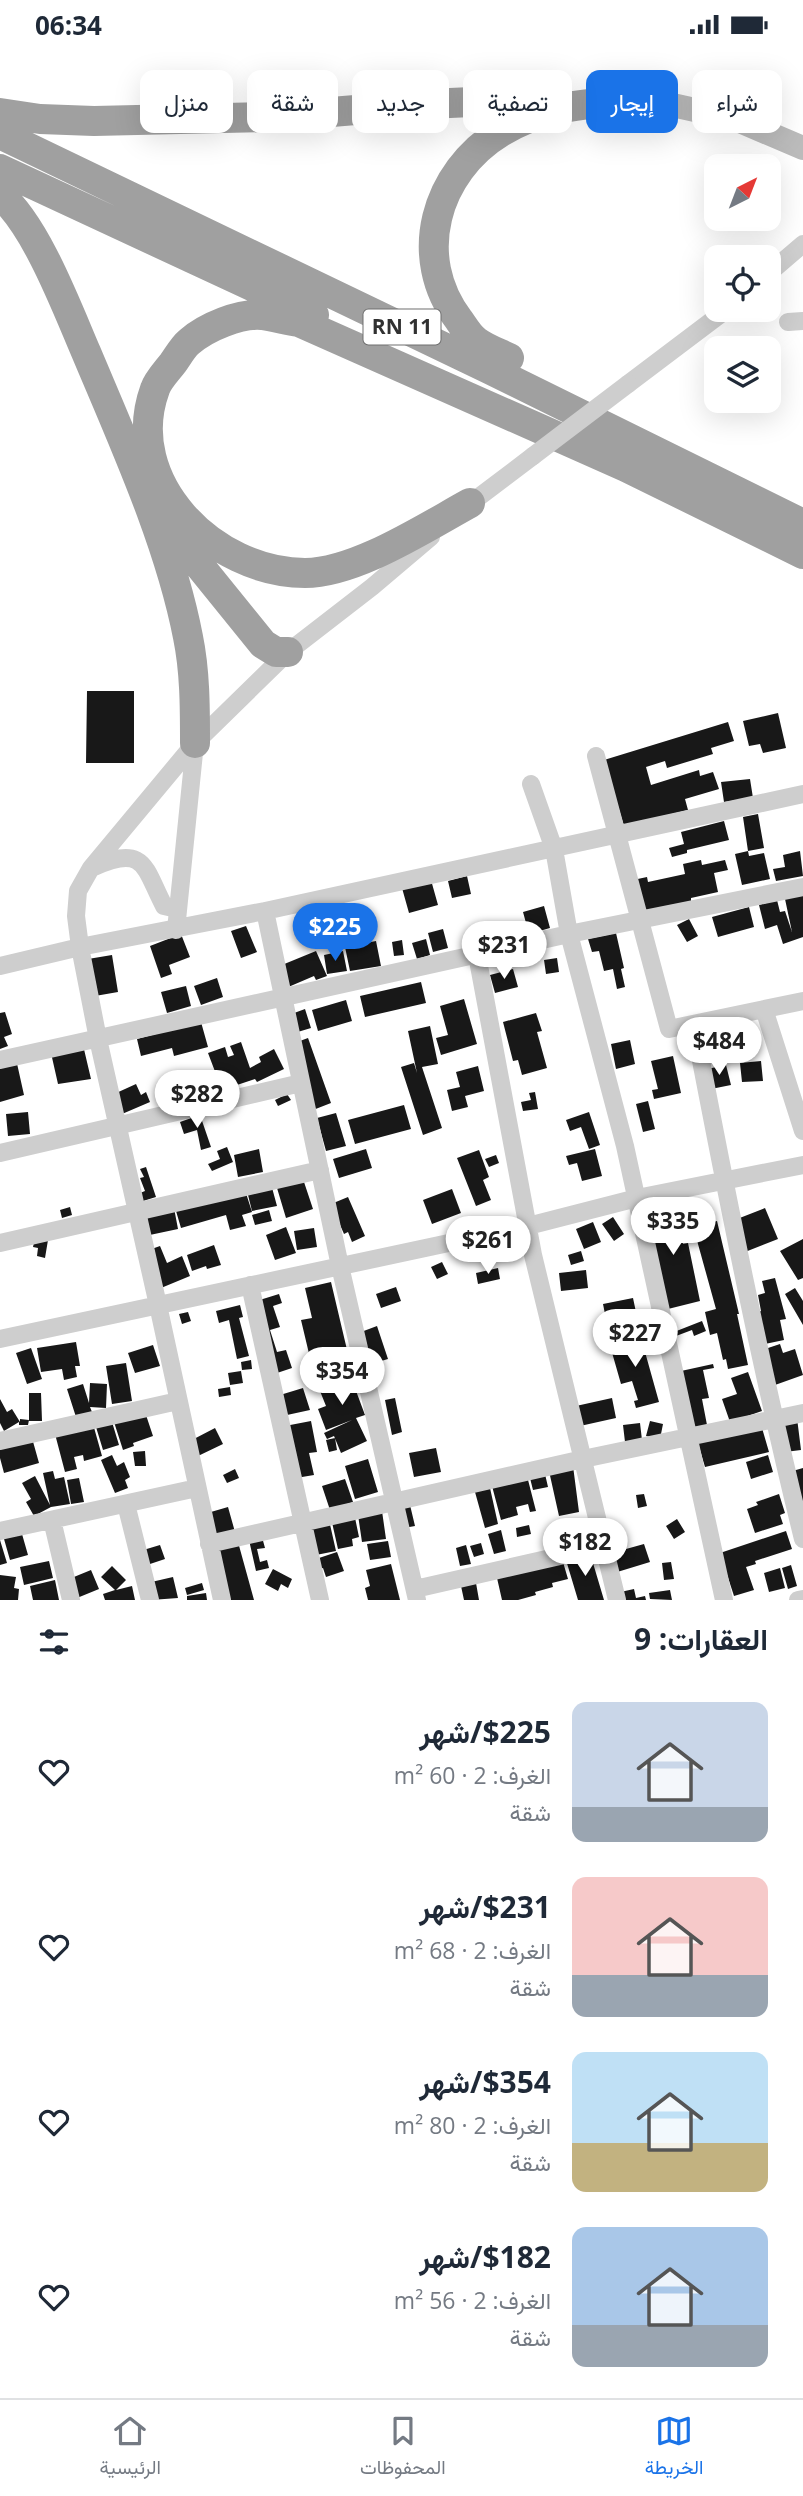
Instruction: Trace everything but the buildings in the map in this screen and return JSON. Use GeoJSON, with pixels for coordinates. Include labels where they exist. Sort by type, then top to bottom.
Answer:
{"type":"FeatureCollection","features":[{"type":"Feature","properties":{"kind":"highway"},"geometry":{"type":"LineString","coordinates":[[0,113],[40,119],[94,121],[271,117],[428,104],[566,97],[586,99]]}},
{"type":"Feature","properties":{"kind":"highway"},"geometry":{"type":"LineString","coordinates":[[586,104],[538,114],[499,133],[467,160],[447,189],[434,223],[434,262],[444,298],[475,341],[578,394],[803,521]]}},
{"type":"Feature","properties":{"kind":"highway","name":"RN 11"},"geometry":{"type":"LineString","coordinates":[[0,134],[803,521]]}},
{"type":"Feature","properties":{"kind":"highway","name":"RN 11"},"geometry":{"type":"LineString","coordinates":[[0,169],[275,296],[803,554]]}},
{"type":"Feature","properties":{"kind":"highway"},"geometry":{"type":"LineString","coordinates":[[0,195],[27,228],[64,302],[147,502],[167,560],[188,637],[195,697],[195,743]]}},
{"type":"Feature","properties":{"kind":"highway"},"geometry":{"type":"LineString","coordinates":[[470,503],[393,545],[341,568],[306,573],[271,569],[232,555],[199,533],[167,496],[150,460],[147,424],[155,387],[189,342],[230,318],[260,315],[299,322],[644,475]]}},
{"type":"Feature","properties":{"kind":"highway"},"geometry":{"type":"LineString","coordinates":[[147,502],[263,644],[276,652],[288,652]]}},
{"type":"Feature","properties":{"kind":"main road"},"geometry":{"type":"LineString","coordinates":[[678,106],[723,116],[798,148]]}},
{"type":"Feature","properties":{"kind":"street"},"geometry":{"type":"LineString","coordinates":[[781,263],[803,244]]}},
{"type":"Feature","properties":{"kind":"street"},"geometry":{"type":"LineString","coordinates":[[222,1600],[159,1305],[98,1039],[80,947],[76,916],[78,891],[91,868],[195,743],[288,652],[372,587],[470,503],[710,322]]}},
{"type":"Feature","properties":{"kind":"street"},"geometry":{"type":"LineString","coordinates":[[176,930],[195,743]]}},
{"type":"Feature","properties":{"kind":"street"},"geometry":{"type":"LineString","coordinates":[[596,756],[669,1029],[803,1001]]}},
{"type":"Feature","properties":{"kind":"street"},"geometry":{"type":"LineString","coordinates":[[531,784],[554,849],[569,935],[625,1146],[724,1600]]}},
{"type":"Feature","properties":{"kind":"street"},"geometry":{"type":"LineString","coordinates":[[0,966],[803,794]]}},
{"type":"Feature","properties":{"kind":"street"},"geometry":{"type":"LineString","coordinates":[[91,868],[112,859],[125,858],[139,862],[148,869],[164,906],[177,909]]}},
{"type":"Feature","properties":{"kind":"street"},"geometry":{"type":"LineString","coordinates":[[0,1060],[569,935],[803,887]]}},
{"type":"Feature","properties":{"kind":"street"},"geometry":{"type":"LineString","coordinates":[[265,911],[340,1266],[416,1595],[604,1546]]}},
{"type":"Feature","properties":{"kind":"street"},"geometry":{"type":"LineString","coordinates":[[477,955],[528,1226],[617,1600]]}},
{"type":"Feature","properties":{"kind":"street"},"geometry":{"type":"LineString","coordinates":[[764,1009],[803,1131]]}},
{"type":"Feature","properties":{"kind":"street"},"geometry":{"type":"LineString","coordinates":[[694,1024],[774,1419],[803,1539]]}},
{"type":"Feature","properties":{"kind":"street"},"geometry":{"type":"LineString","coordinates":[[0,1153],[301,1083]]}},
{"type":"Feature","properties":{"kind":"street"},"geometry":{"type":"LineString","coordinates":[[0,1339],[528,1226],[637,1198],[803,1165]]}},
{"type":"Feature","properties":{"kind":"street"},"geometry":{"type":"LineString","coordinates":[[0,1243],[320,1170]]}},
{"type":"Feature","properties":{"kind":"street"},"geometry":{"type":"LineString","coordinates":[[250,1286],[320,1600]]}},
{"type":"Feature","properties":{"kind":"street"},"geometry":{"type":"LineString","coordinates":[[0,1441],[178,1401]]}},
{"type":"Feature","properties":{"kind":"street"},"geometry":{"type":"LineString","coordinates":[[209,1545],[583,1459],[803,1413]]}},
{"type":"Feature","properties":{"kind":"street"},"geometry":{"type":"LineString","coordinates":[[0,1531],[197,1489]]}},
{"type":"Feature","properties":{"kind":"street"},"geometry":{"type":"LineString","coordinates":[[126,1504],[150,1600]]}},
{"type":"Feature","properties":{"kind":"street"},"geometry":{"type":"LineString","coordinates":[[52,1520],[71,1600]]}},
{"type":"Feature","properties":{"kind":"street"},"geometry":{"type":"LineString","coordinates":[[798,1600],[803,1599]]}}]}
